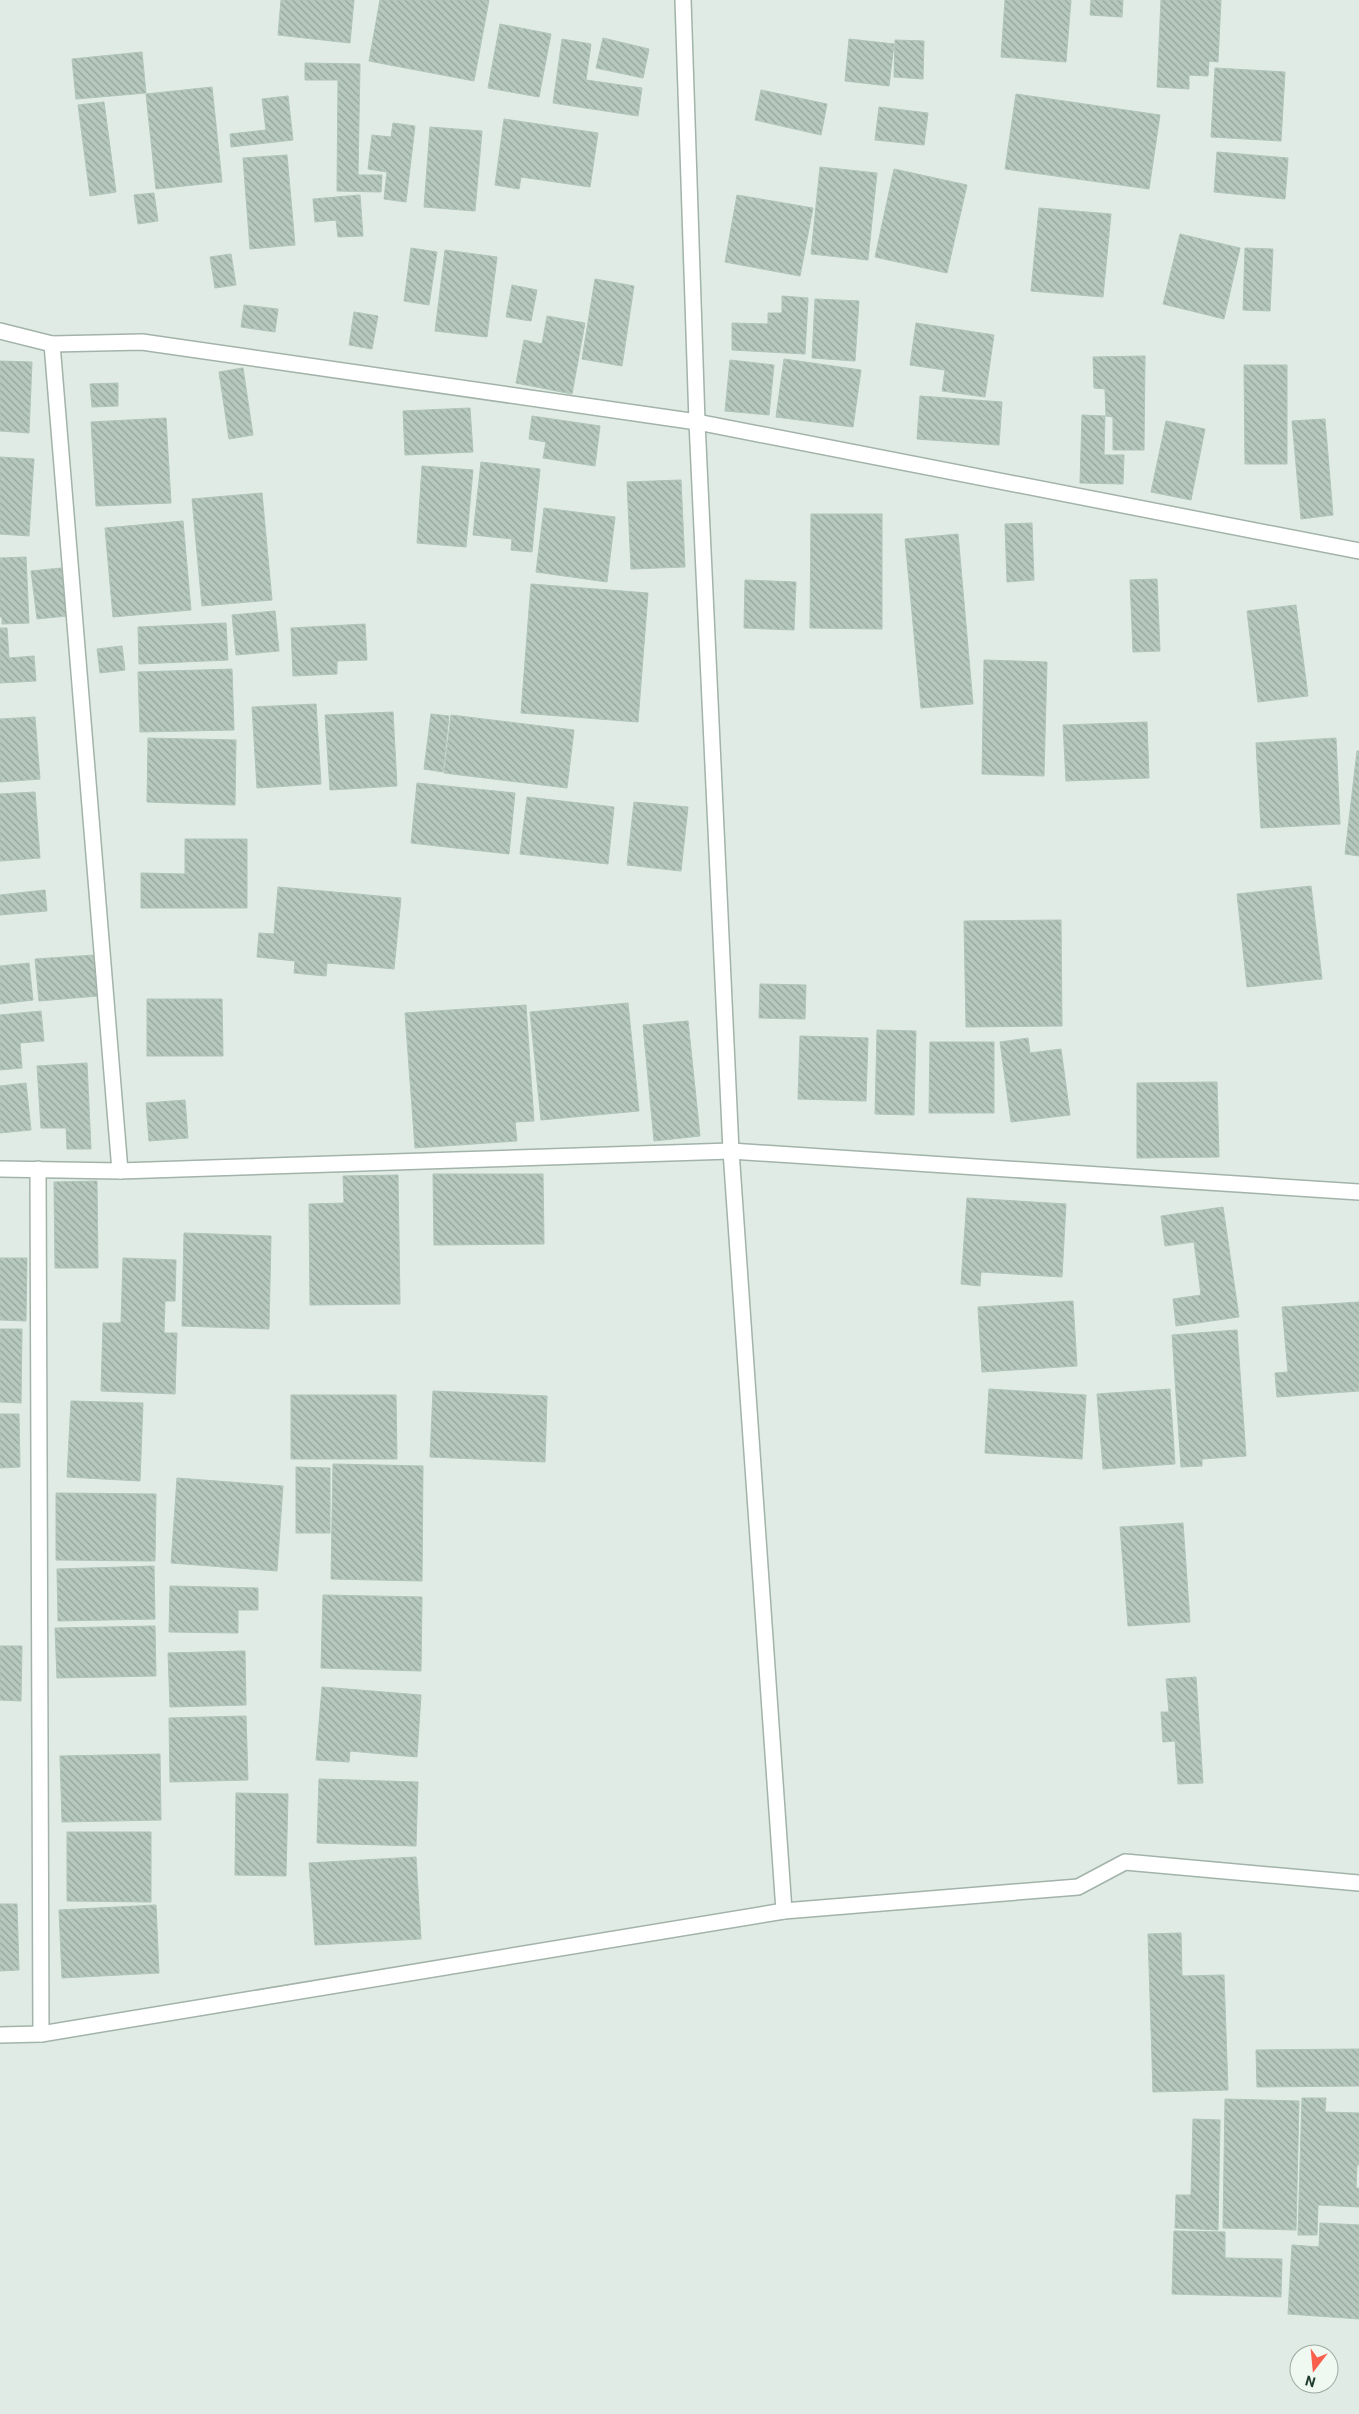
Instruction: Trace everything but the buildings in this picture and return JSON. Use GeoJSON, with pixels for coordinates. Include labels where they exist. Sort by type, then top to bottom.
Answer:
{"type":"FeatureCollection","features":[{"type":"Feature","properties":{"kind":"street"},"geometry":{"type":"LineString","coordinates":[[682,0],[697,422],[731,1150],[784,1911]]}},
{"type":"Feature","properties":{"kind":"street"},"geometry":{"type":"LineString","coordinates":[[0,331],[52,344],[142,342],[697,422],[1359,551]]}},
{"type":"Feature","properties":{"kind":"street"},"geometry":{"type":"LineString","coordinates":[[52,344],[120,1170]]}},
{"type":"Feature","properties":{"kind":"street"},"geometry":{"type":"LineString","coordinates":[[0,1169],[120,1170],[731,1150],[1359,1192]]}},
{"type":"Feature","properties":{"kind":"street"},"geometry":{"type":"LineString","coordinates":[[38,1169],[41,2034]]}},
{"type":"Feature","properties":{"kind":"street"},"geometry":{"type":"LineString","coordinates":[[0,2034],[41,2034],[784,1911],[1078,1887],[1125,1862],[1359,1883]]}}]}
